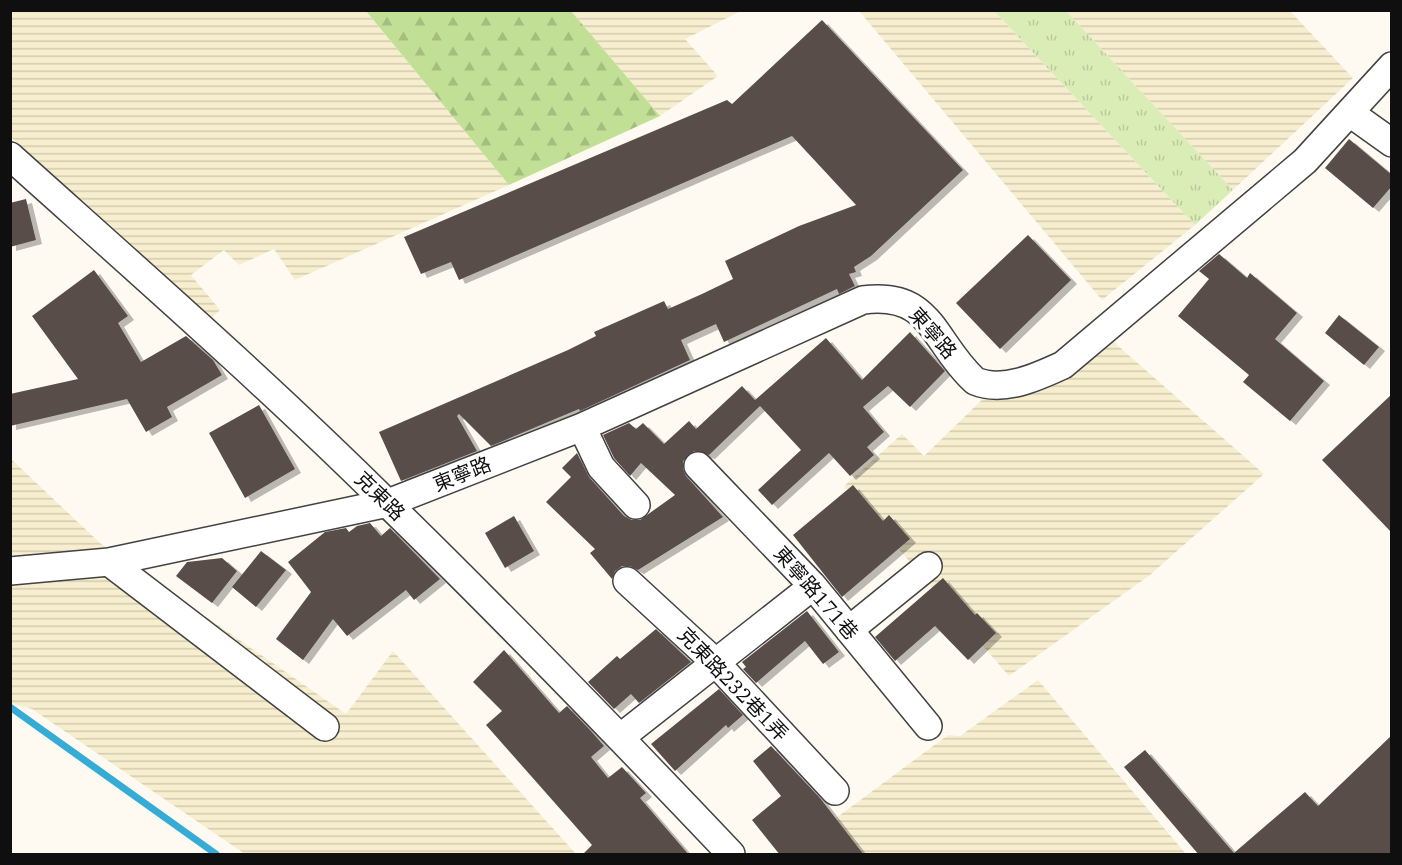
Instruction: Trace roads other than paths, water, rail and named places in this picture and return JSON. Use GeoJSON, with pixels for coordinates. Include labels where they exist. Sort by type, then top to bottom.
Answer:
{"type":"FeatureCollection","features":[{"type":"Feature","properties":{"kind":"street","name":"東寧路"},"geometry":{"type":"LineString","coordinates":[[10,571],[109,562],[388,503],[582,427],[863,300],[881,298],[902,300],[919,311],[975,381],[984,385],[1029,381],[1063,365],[1072,358],[1305,161],[1392,66]]}},
{"type":"Feature","properties":{"kind":"street"},"geometry":{"type":"LineString","coordinates":[[1350,113],[1392,143]]}},
{"type":"Feature","properties":{"kind":"street","name":"克東路"},"geometry":{"type":"LineString","coordinates":[[10,156],[193,321],[388,503],[621,737],[731,855]]}},
{"type":"Feature","properties":{"kind":"street"},"geometry":{"type":"LineString","coordinates":[[582,427],[601,467],[636,505]]}},
{"type":"Feature","properties":{"kind":"street","name":"東寧路171巷"},"geometry":{"type":"LineString","coordinates":[[698,466],[813,586],[928,726]]}},
{"type":"Feature","properties":{"kind":"street"},"geometry":{"type":"LineString","coordinates":[[109,562],[325,727]]}},
{"type":"Feature","properties":{"kind":"street"},"geometry":{"type":"LineString","coordinates":[[849,630],[928,566]]}},
{"type":"Feature","properties":{"kind":"street","name":"克東路232巷1弄"},"geometry":{"type":"LineString","coordinates":[[627,581],[715,662],[835,791]]}},
{"type":"Feature","properties":{"kind":"street"},"geometry":{"type":"LineString","coordinates":[[621,737],[813,586]]}},
{"type":"Feature","properties":{"kind":"waterway"},"geometry":{"type":"LineString","coordinates":[[10,707],[216,854]]}}]}
